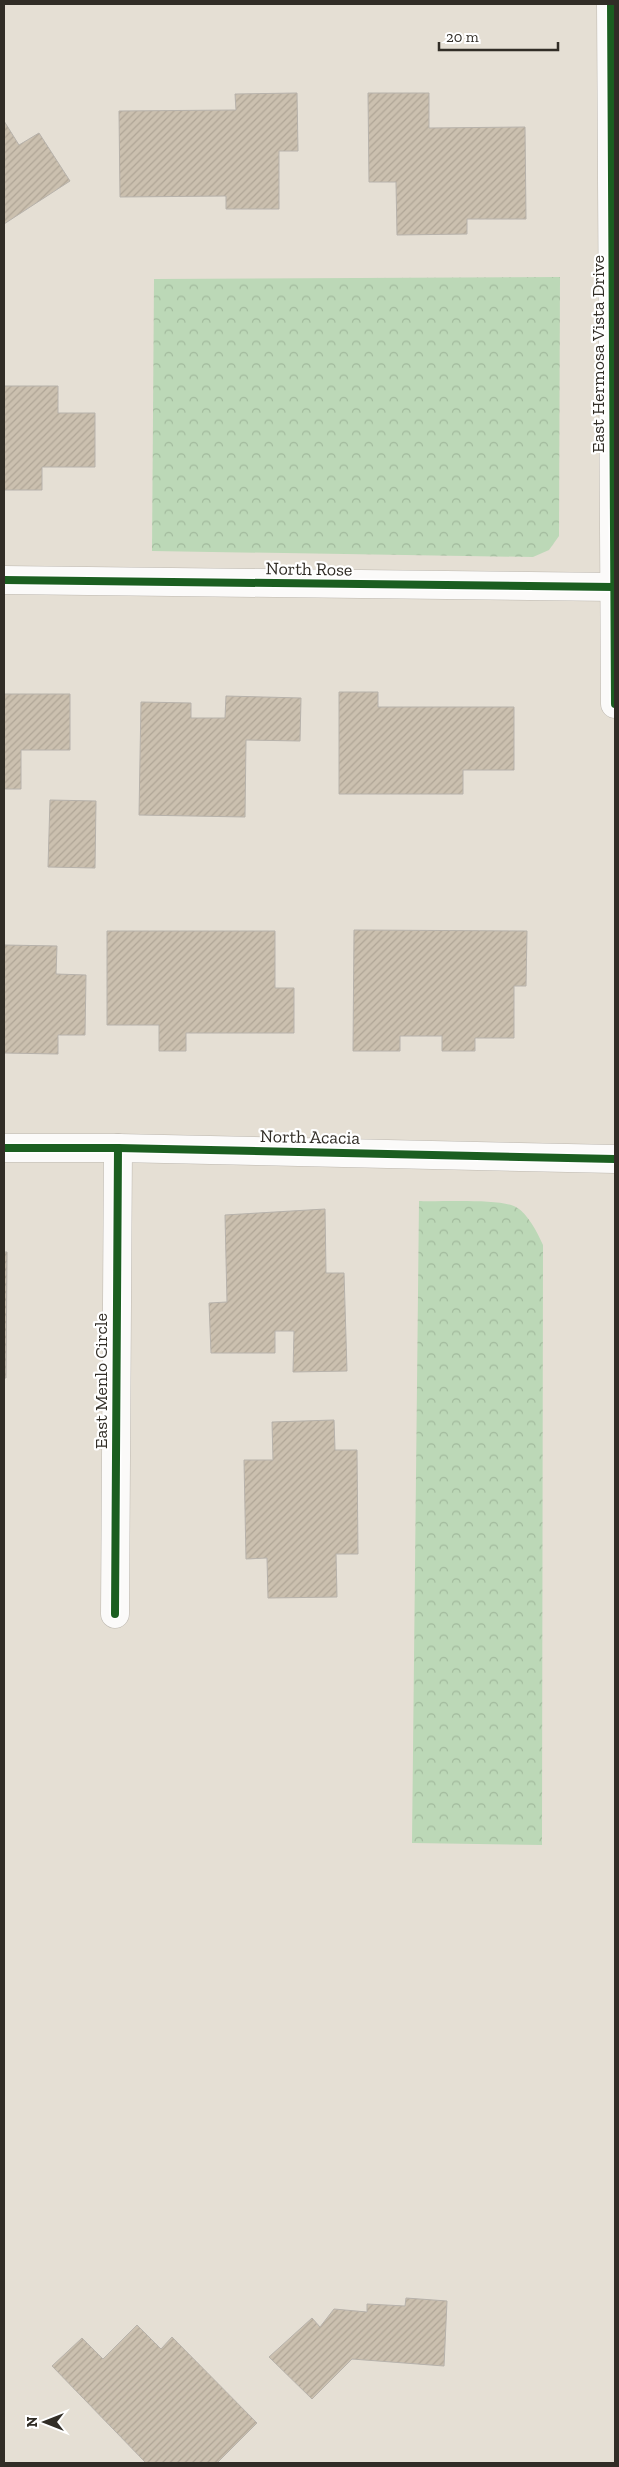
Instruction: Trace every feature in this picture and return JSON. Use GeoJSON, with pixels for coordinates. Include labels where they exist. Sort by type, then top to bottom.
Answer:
{"type":"FeatureCollection","features":[{"type":"Feature","properties":{"kind":"street","name":"East Hermosa Vista Drive"},"geometry":{"type":"LineString","coordinates":[[611,4],[615,704]]}},
{"type":"Feature","properties":{"kind":"street","name":"North Rose"},"geometry":{"type":"LineString","coordinates":[[4,580],[614,587]]}},
{"type":"Feature","properties":{"kind":"street","name":"North Acacia"},"geometry":{"type":"LineString","coordinates":[[4,1148],[118,1148],[615,1159]]}},
{"type":"Feature","properties":{"kind":"street","name":"East Menlo Circle"},"geometry":{"type":"LineString","coordinates":[[115,1614],[118,1148]]}},
{"type":"Feature","properties":{"kind":"green space"},"geometry":{"type":"Polygon","coordinates":[[[560,277],[559,536],[549,550],[533,557],[152,551],[154,279],[560,277]]]}},
{"type":"Feature","properties":{"kind":"green space"},"geometry":{"type":"Polygon","coordinates":[[[419,1201],[484,1201],[508,1204],[516,1207],[524,1214],[535,1229],[543,1245],[542,1845],[412,1843],[419,1201]]]}},
{"type":"Feature","properties":{"kind":"building"},"geometry":{"type":"Polygon","coordinates":[[[297,93],[298,151],[279,151],[279,209],[226,209],[226,196],[120,197],[119,111],[236,110],[235,94],[297,93]]]}},
{"type":"Feature","properties":{"kind":"building"},"geometry":{"type":"Polygon","coordinates":[[[368,93],[429,93],[429,128],[525,127],[526,219],[467,219],[467,234],[397,235],[396,182],[369,182],[368,93]]]}},
{"type":"Feature","properties":{"kind":"building"},"geometry":{"type":"Polygon","coordinates":[[[4,121],[19,145],[39,133],[70,181],[4,224],[4,121]]]}},
{"type":"Feature","properties":{"kind":"building"},"geometry":{"type":"Polygon","coordinates":[[[4,386],[58,386],[58,413],[95,413],[95,467],[42,467],[42,490],[4,490],[4,386]]]}},
{"type":"Feature","properties":{"kind":"building"},"geometry":{"type":"Polygon","coordinates":[[[339,692],[378,692],[378,707],[514,707],[514,770],[463,770],[463,794],[339,794],[339,692]]]}},
{"type":"Feature","properties":{"kind":"building"},"geometry":{"type":"Polygon","coordinates":[[[4,694],[70,694],[70,750],[21,750],[21,789],[4,789],[4,694]]]}},
{"type":"Feature","properties":{"kind":"building"},"geometry":{"type":"Polygon","coordinates":[[[226,696],[301,698],[300,741],[246,740],[245,817],[139,815],[141,702],[191,703],[191,718],[225,718],[226,696]]]}},
{"type":"Feature","properties":{"kind":"building"},"geometry":{"type":"Polygon","coordinates":[[[50,800],[96,801],[95,868],[48,867],[50,800]]]}},
{"type":"Feature","properties":{"kind":"building"},"geometry":{"type":"Polygon","coordinates":[[[354,930],[527,931],[526,986],[514,986],[514,1038],[475,1038],[475,1051],[442,1051],[442,1036],[400,1036],[400,1051],[353,1051],[354,930]]]}},
{"type":"Feature","properties":{"kind":"building"},"geometry":{"type":"Polygon","coordinates":[[[107,931],[275,931],[275,988],[294,988],[294,1033],[186,1033],[186,1051],[159,1051],[159,1025],[107,1025],[107,931]]]}},
{"type":"Feature","properties":{"kind":"building"},"geometry":{"type":"Polygon","coordinates":[[[4,945],[57,946],[56,974],[86,975],[85,1035],[58,1035],[58,1054],[4,1053],[4,945]]]}},
{"type":"Feature","properties":{"kind":"building"},"geometry":{"type":"Polygon","coordinates":[[[325,1209],[326,1273],[344,1273],[347,1371],[293,1372],[294,1331],[275,1331],[275,1353],[211,1353],[209,1303],[227,1302],[225,1215],[325,1209]]]}},
{"type":"Feature","properties":{"kind":"building"},"geometry":{"type":"Polygon","coordinates":[[[4,1252],[7,1252],[6,1378],[4,1378],[4,1252]]]}},
{"type":"Feature","properties":{"kind":"building"},"geometry":{"type":"Polygon","coordinates":[[[334,1420],[335,1450],[357,1450],[358,1554],[336,1554],[337,1597],[268,1598],[267,1558],[246,1559],[244,1460],[273,1460],[272,1422],[334,1420]]]}},
{"type":"Feature","properties":{"kind":"building"},"geometry":{"type":"Polygon","coordinates":[[[406,2298],[447,2301],[444,2366],[352,2359],[312,2399],[269,2357],[312,2318],[320,2327],[334,2309],[367,2312],[367,2304],[405,2306],[406,2298]]]}},
{"type":"Feature","properties":{"kind":"building"},"geometry":{"type":"Polygon","coordinates":[[[137,2325],[161,2349],[172,2337],[257,2423],[217,2463],[146,2463],[52,2366],[82,2338],[103,2359],[137,2325]]]}},
{"type":"Feature","properties":{"kind":"cycle path"},"geometry":{"type":"LineString","coordinates":[[611,4],[615,704]]}},
{"type":"Feature","properties":{"kind":"cycle path"},"geometry":{"type":"LineString","coordinates":[[4,580],[614,587]]}},
{"type":"Feature","properties":{"kind":"cycle path"},"geometry":{"type":"LineString","coordinates":[[4,1148],[118,1148],[615,1159]]}},
{"type":"Feature","properties":{"kind":"cycle path"},"geometry":{"type":"LineString","coordinates":[[115,1614],[118,1148]]}}]}
